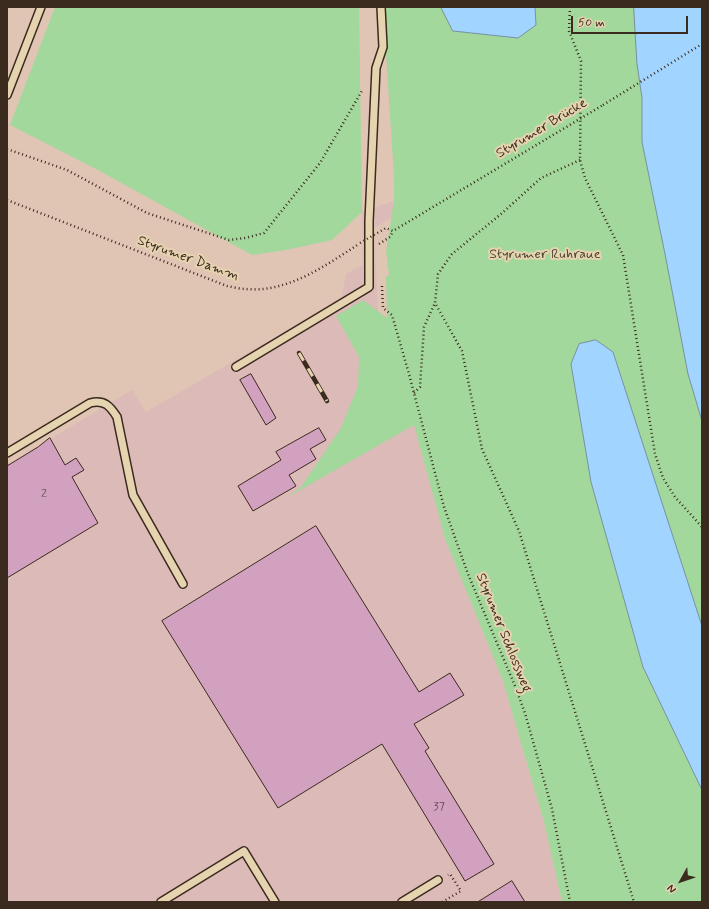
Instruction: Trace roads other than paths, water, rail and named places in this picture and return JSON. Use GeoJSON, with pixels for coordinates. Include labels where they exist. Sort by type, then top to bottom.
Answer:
{"type":"FeatureCollection","features":[{"type":"Feature","properties":{"kind":"lane"},"geometry":{"type":"LineString","coordinates":[[7,95],[41,7]]}},
{"type":"Feature","properties":{"kind":"lane"},"geometry":{"type":"LineString","coordinates":[[236,367],[370,287],[369,221],[376,68],[383,46],[381,7]]}},
{"type":"Feature","properties":{"kind":"lane"},"geometry":{"type":"LineString","coordinates":[[7,453],[90,403],[97,401],[106,404],[111,408],[117,417],[133,495],[183,584]]}},
{"type":"Feature","properties":{"kind":"lane"},"geometry":{"type":"LineString","coordinates":[[161,902],[244,850],[275,902]]}},
{"type":"Feature","properties":{"kind":"lane"},"geometry":{"type":"LineString","coordinates":[[402,902],[438,880]]}},
{"type":"Feature","properties":{"kind":"water"},"geometry":{"type":"Polygon","coordinates":[[[441,7],[535,7],[536,25],[518,38],[453,31],[441,7]]]}},
{"type":"Feature","properties":{"kind":"water"},"geometry":{"type":"Polygon","coordinates":[[[634,7],[702,7],[702,421],[688,374],[642,142],[642,98],[637,64],[634,7]]]}},
{"type":"Feature","properties":{"kind":"water"},"geometry":{"type":"Polygon","coordinates":[[[596,340],[613,352],[702,626],[702,790],[643,667],[591,482],[571,364],[579,344],[596,340]]]}},
{"type":"Feature","properties":{"kind":"railway"},"geometry":{"type":"LineString","coordinates":[[299,353],[327,401]]}},
{"type":"Feature","properties":{"kind":"park label","name":"Styrumer Ruhraue"},"geometry":{"type":"Point","coordinates":[545,255]}}]}
